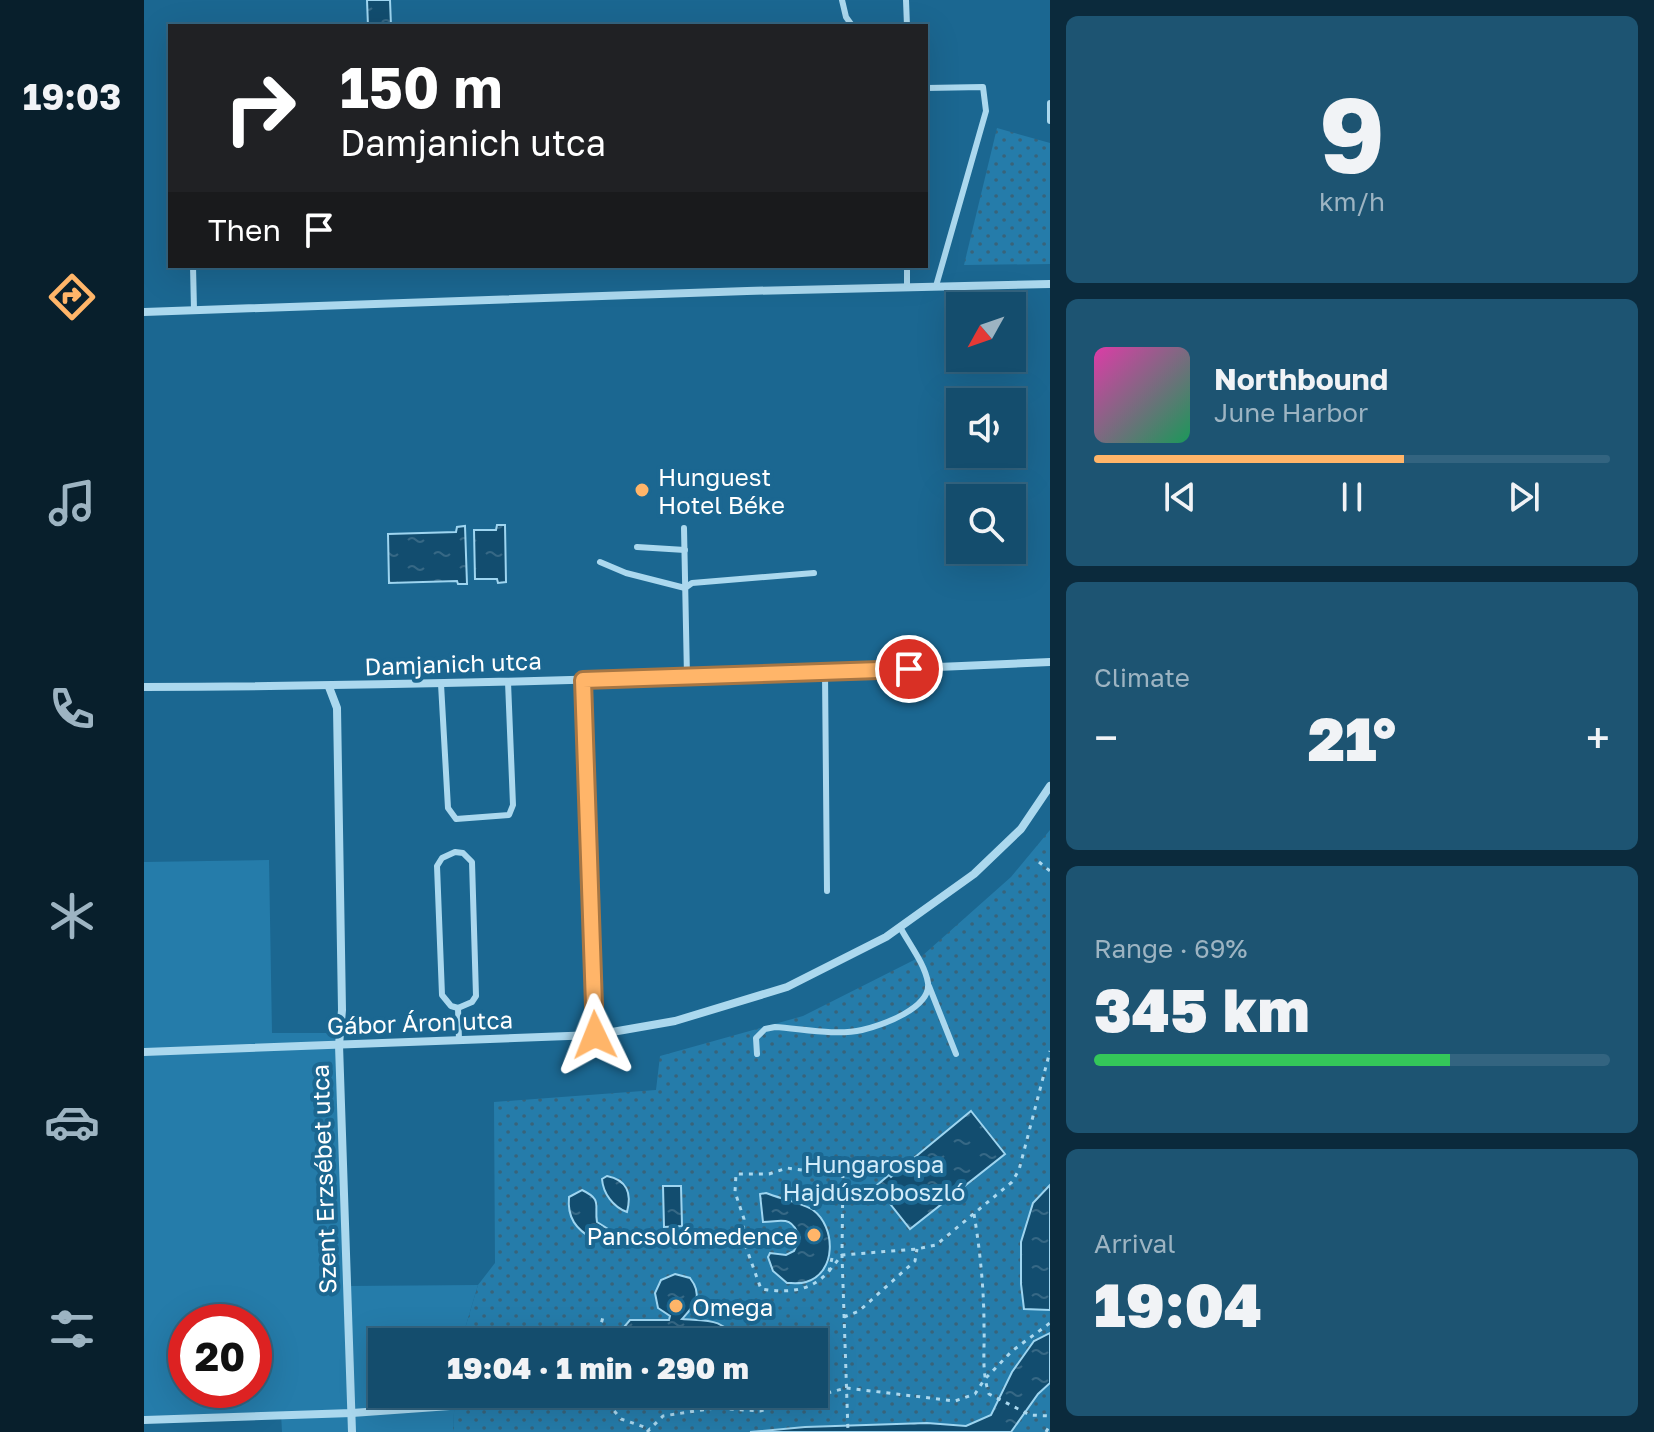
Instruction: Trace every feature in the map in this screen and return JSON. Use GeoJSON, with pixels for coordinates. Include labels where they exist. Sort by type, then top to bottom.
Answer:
{"type":"FeatureCollection","features":[{"type":"Feature","properties":{"kind":"street"},"geometry":{"type":"LineString","coordinates":[[144,312],[907,286],[1050,284]]}},
{"type":"Feature","properties":{"kind":"street","name":"Damjanich utca"},"geometry":{"type":"LineString","coordinates":[[144,687],[441,684],[825,673],[1050,662]]}},
{"type":"Feature","properties":{"kind":"street","name":"Szent Erzsébet utca"},"geometry":{"type":"LineString","coordinates":[[329,687],[337,708],[342,1010],[339,1045],[352,1432]]}},
{"type":"Feature","properties":{"kind":"street","name":"Gábor Áron utca"},"geometry":{"type":"LineString","coordinates":[[144,1052],[595,1035],[675,1021],[787,987],[886,937],[974,874],[1021,829],[1050,786]]}},
{"type":"Feature","properties":{"kind":"street"},"geometry":{"type":"LineString","coordinates":[[144,1420],[422,1408]]}},
{"type":"Feature","properties":{"kind":"lane"},"geometry":{"type":"LineString","coordinates":[[842,0],[851,24]]}},
{"type":"Feature","properties":{"kind":"lane"},"geometry":{"type":"LineString","coordinates":[[906,0],[907,24]]}},
{"type":"Feature","properties":{"kind":"lane"},"geometry":{"type":"LineString","coordinates":[[928,88],[983,87],[986,111],[936,286]]}},
{"type":"Feature","properties":{"kind":"lane"},"geometry":{"type":"LineString","coordinates":[[1050,103],[1050,121]]}},
{"type":"Feature","properties":{"kind":"lane"},"geometry":{"type":"LineString","coordinates":[[193,268],[194,310]]}},
{"type":"Feature","properties":{"kind":"lane"},"geometry":{"type":"LineString","coordinates":[[907,268],[907,286]]}},
{"type":"Feature","properties":{"kind":"lane"},"geometry":{"type":"LineString","coordinates":[[684,528],[687,677]]}},
{"type":"Feature","properties":{"kind":"lane"},"geometry":{"type":"LineString","coordinates":[[637,547],[685,550]]}},
{"type":"Feature","properties":{"kind":"lane"},"geometry":{"type":"LineString","coordinates":[[600,562],[626,573],[685,588],[692,583],[814,573]]}},
{"type":"Feature","properties":{"kind":"lane"},"geometry":{"type":"LineString","coordinates":[[825,673],[827,891]]}},
{"type":"Feature","properties":{"kind":"lane"},"geometry":{"type":"LineString","coordinates":[[583,680],[595,1035]]}},
{"type":"Feature","properties":{"kind":"lane"},"geometry":{"type":"LineString","coordinates":[[441,684],[448,808],[456,819],[509,815],[513,805],[508,682]]}},
{"type":"Feature","properties":{"kind":"lane"},"geometry":{"type":"LineString","coordinates":[[455,852],[463,853],[472,862],[476,996],[472,1002],[458,1008],[451,1006],[442,995],[437,866],[442,858],[455,852]]}},
{"type":"Feature","properties":{"kind":"lane"},"geometry":{"type":"LineString","coordinates":[[900,927],[924,971],[956,1054]]}},
{"type":"Feature","properties":{"kind":"lane"},"geometry":{"type":"LineString","coordinates":[[757,1054],[756,1038],[765,1029],[862,1030],[914,1009],[923,1002],[929,986]]}},
{"type":"Feature","properties":{"kind":"lane"},"geometry":{"type":"LineString","coordinates":[[458,1008],[459,1040]]}},
{"type":"Feature","properties":{"kind":"path"},"geometry":{"type":"LineString","coordinates":[[1039,862],[1050,871]]}},
{"type":"Feature","properties":{"kind":"path"},"geometry":{"type":"LineString","coordinates":[[848,1432],[842,1255],[843,1164],[825,1173],[787,1168],[769,1174],[736,1174],[735,1192],[744,1219],[742,1236],[761,1289],[800,1290],[811,1287],[842,1255],[936,1245],[1012,1182],[1019,1170],[1050,1051]]}},
{"type":"Feature","properties":{"kind":"path"},"geometry":{"type":"LineString","coordinates":[[1044,1070],[1050,1063]]}},
{"type":"Feature","properties":{"kind":"path"},"geometry":{"type":"LineString","coordinates":[[974,1214],[985,1327],[982,1348],[984,1380],[989,1394],[1030,1415],[1050,1416]]}},
{"type":"Feature","properties":{"kind":"path"},"geometry":{"type":"LineString","coordinates":[[844,1317],[859,1311],[915,1261],[917,1249]]}},
{"type":"Feature","properties":{"kind":"path"},"geometry":{"type":"LineString","coordinates":[[829,1271],[832,1258]]}},
{"type":"Feature","properties":{"kind":"path"},"geometry":{"type":"LineString","coordinates":[[600,1328],[603,1317]]}},
{"type":"Feature","properties":{"kind":"path"},"geometry":{"type":"LineString","coordinates":[[612,1408],[621,1419],[649,1430],[663,1416],[715,1408],[760,1411],[846,1388],[955,1401],[975,1394],[1012,1351],[1050,1323]]}},
{"type":"Feature","properties":{"kind":"path"},"geometry":{"type":"LineString","coordinates":[[1046,1432],[1050,1425]]}},
{"type":"Feature","properties":{"kind":"green space"},"geometry":{"type":"Polygon","coordinates":[[[997,128],[1050,143],[1050,264],[964,265],[997,128]]]}},
{"type":"Feature","properties":{"kind":"green space","name":"Hungarospa Hajdúszoboszló"},"geometry":{"type":"Polygon","coordinates":[[[1050,830],[1050,1432],[453,1432],[454,1408],[828,1408],[828,1328],[465,1328],[478,1285],[495,1263],[494,1102],[656,1090],[660,1056],[803,1016],[922,956],[1011,877],[1050,830]]]}},
{"type":"Feature","properties":{"kind":"green space"},"geometry":{"type":"Polygon","coordinates":[[[269,860],[272,1033],[342,1033],[347,1286],[478,1285],[465,1328],[368,1328],[368,1408],[454,1408],[453,1432],[282,1432],[281,1414],[144,1416],[144,862],[269,860]]]}},
{"type":"Feature","properties":{"kind":"water"},"geometry":{"type":"Polygon","coordinates":[[[367,0],[390,0],[391,24],[368,24],[367,0]]]}},
{"type":"Feature","properties":{"kind":"water"},"geometry":{"type":"Polygon","coordinates":[[[497,525],[505,525],[506,582],[475,579],[474,530],[496,530],[497,525]]]}},
{"type":"Feature","properties":{"kind":"water"},"geometry":{"type":"Polygon","coordinates":[[[465,526],[467,584],[458,584],[457,581],[389,583],[388,534],[456,532],[457,527],[465,526]]]}},
{"type":"Feature","properties":{"kind":"water"},"geometry":{"type":"Polygon","coordinates":[[[971,1111],[1005,1154],[910,1229],[876,1186],[971,1111]]]}},
{"type":"Feature","properties":{"kind":"water"},"geometry":{"type":"Polygon","coordinates":[[[607,1176],[626,1188],[629,1199],[627,1212],[617,1207],[607,1194],[602,1179],[607,1176]]]}},
{"type":"Feature","properties":{"kind":"water"},"geometry":{"type":"Polygon","coordinates":[[[1050,1185],[1050,1310],[1024,1309],[1021,1242],[1033,1203],[1050,1185]]]}},
{"type":"Feature","properties":{"kind":"water"},"geometry":{"type":"Polygon","coordinates":[[[663,1186],[681,1186],[682,1226],[664,1227],[663,1186]]]}},
{"type":"Feature","properties":{"kind":"water"},"geometry":{"type":"Polygon","coordinates":[[[582,1190],[595,1200],[597,1222],[608,1229],[607,1234],[593,1239],[574,1222],[569,1197],[582,1190]]]}},
{"type":"Feature","properties":{"kind":"water","name":"Pancsolómedence"},"geometry":{"type":"Polygon","coordinates":[[[766,1193],[809,1208],[821,1218],[830,1249],[828,1260],[816,1277],[804,1283],[787,1283],[773,1271],[768,1257],[770,1253],[786,1255],[794,1251],[800,1238],[789,1222],[763,1222],[760,1194],[766,1193]]]}},
{"type":"Feature","properties":{"kind":"water"},"geometry":{"type":"Polygon","coordinates":[[[675,1274],[690,1278],[697,1295],[682,1319],[713,1322],[725,1328],[623,1328],[630,1320],[669,1320],[670,1316],[658,1308],[655,1293],[661,1280],[675,1274]]]}},
{"type":"Feature","properties":{"kind":"water"},"geometry":{"type":"Polygon","coordinates":[[[1050,1333],[1050,1383],[1038,1394],[1011,1432],[750,1432],[927,1423],[966,1426],[991,1415],[1012,1372],[1034,1341],[1050,1333]]]}},
{"type":"Feature","properties":{"kind":"place","name":"Hunguest Hotel Béke"},"geometry":{"type":"Point","coordinates":[642,490]}},
{"type":"Feature","properties":{"kind":"place","name":"Pancsolómedence"},"geometry":{"type":"Point","coordinates":[814,1235]}},
{"type":"Feature","properties":{"kind":"place","name":"Omega"},"geometry":{"type":"Point","coordinates":[676,1306]}},
{"type":"Feature","properties":{"kind":"route"},"geometry":{"type":"LineString","coordinates":[[595,1035],[583,680],[909,669]]}}]}
